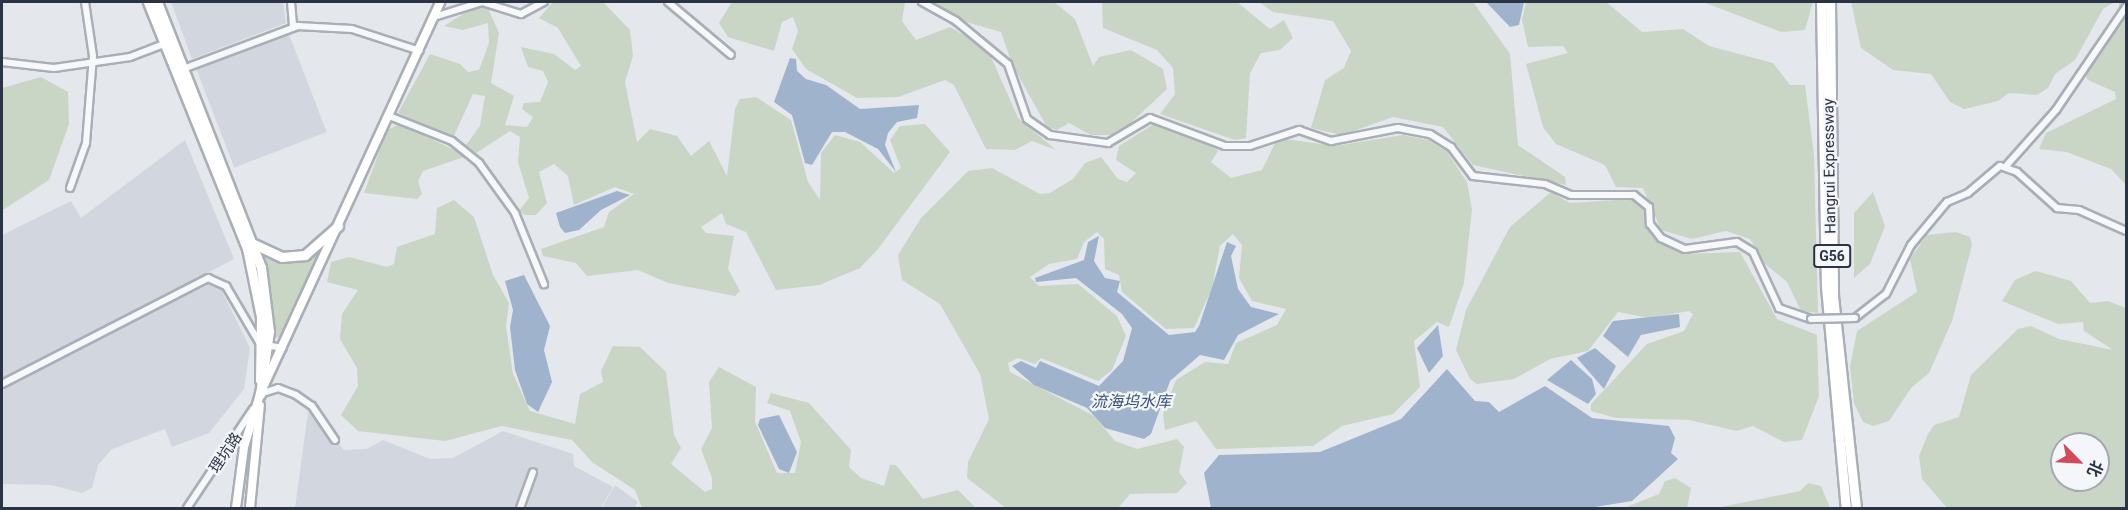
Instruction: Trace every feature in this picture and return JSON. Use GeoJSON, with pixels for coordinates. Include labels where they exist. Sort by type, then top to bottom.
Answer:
{"type":"FeatureCollection","features":[{"type":"Feature","properties":{"kind":"highway"},"geometry":{"type":"LineString","coordinates":[[148,2],[247,248],[261,317],[264,345]]}},
{"type":"Feature","properties":{"kind":"highway"},"geometry":{"type":"LineString","coordinates":[[157,2],[254,244],[268,304],[260,394]]}},
{"type":"Feature","properties":{"kind":"highway","name":"Hangrui Expressway"},"geometry":{"type":"LineString","coordinates":[[1821,2],[1826,286],[1846,508]]}},
{"type":"Feature","properties":{"kind":"highway","name":"Hangrui Expressway"},"geometry":{"type":"LineString","coordinates":[[1830,2],[1833,296],[1856,508]]}},
{"type":"Feature","properties":{"kind":"highway"},"geometry":{"type":"LineString","coordinates":[[254,244],[282,257],[305,255],[338,226]]}},
{"type":"Feature","properties":{"kind":"main road"},"geometry":{"type":"LineString","coordinates":[[236,508],[244,447],[260,394],[420,51],[440,2]]}},
{"type":"Feature","properties":{"kind":"main road"},"geometry":{"type":"LineString","coordinates":[[250,508],[260,394]]}},
{"type":"Feature","properties":{"kind":"street"},"geometry":{"type":"LineString","coordinates":[[70,188],[86,144],[92,63],[85,2]]}},
{"type":"Feature","properties":{"kind":"street"},"geometry":{"type":"LineString","coordinates":[[291,2],[293,27]]}},
{"type":"Feature","properties":{"kind":"street"},"geometry":{"type":"LineString","coordinates":[[434,17],[458,14],[482,2],[521,14],[544,2]]}},
{"type":"Feature","properties":{"kind":"street"},"geometry":{"type":"LineString","coordinates":[[668,2],[731,55]]}},
{"type":"Feature","properties":{"kind":"street"},"geometry":{"type":"LineString","coordinates":[[922,2],[956,21],[1008,63],[1027,119],[1050,135],[1108,143],[1150,118],[1225,146],[1250,146],[1299,130],[1331,141],[1398,128],[1430,134],[1451,147],[1473,176],[1545,184],[1571,195],[1634,195],[1649,207],[1650,224],[1661,238],[1685,249],[1737,243],[1753,252],[1779,308],[1811,320],[1855,318],[1886,294],[1911,245],[1947,202],[2007,165],[2055,110],[2127,7]]}},
{"type":"Feature","properties":{"kind":"street"},"geometry":{"type":"LineString","coordinates":[[183,69],[293,27],[352,29],[420,51]]}},
{"type":"Feature","properties":{"kind":"street"},"geometry":{"type":"LineString","coordinates":[[2,62],[54,68],[92,63],[164,44]]}},
{"type":"Feature","properties":{"kind":"street"},"geometry":{"type":"LineString","coordinates":[[389,117],[452,141],[479,163],[515,213],[544,284]]}},
{"type":"Feature","properties":{"kind":"street"},"geometry":{"type":"LineString","coordinates":[[2007,165],[2057,208],[2079,210],[2127,231]]}},
{"type":"Feature","properties":{"kind":"street"},"geometry":{"type":"LineString","coordinates":[[2,384],[208,278],[226,286],[264,345],[283,348]]}},
{"type":"Feature","properties":{"kind":"street"},"geometry":{"type":"LineString","coordinates":[[260,394],[278,388],[296,394],[312,406],[335,440]]}},
{"type":"Feature","properties":{"kind":"street","name":"理坑路"},"geometry":{"type":"LineString","coordinates":[[187,508],[260,394]]}},
{"type":"Feature","properties":{"kind":"street"},"geometry":{"type":"LineString","coordinates":[[520,508],[533,472]]}},
{"type":"Feature","properties":{"kind":"shaded area"},"geometry":{"type":"Polygon","coordinates":[[[171,2],[283,2],[286,23],[192,59],[171,2]]]}},
{"type":"Feature","properties":{"kind":"shaded area"},"geometry":{"type":"Polygon","coordinates":[[[289,34],[327,132],[234,168],[197,69],[289,34]]]}},
{"type":"Feature","properties":{"kind":"shaded area"},"geometry":{"type":"Polygon","coordinates":[[[185,140],[234,259],[2,379],[2,235],[71,201],[81,218],[185,140]]]}},
{"type":"Feature","properties":{"kind":"shaded area"},"geometry":{"type":"Polygon","coordinates":[[[207,284],[221,289],[250,348],[244,389],[209,433],[172,447],[165,429],[112,449],[98,465],[92,488],[82,493],[51,485],[2,484],[2,389],[207,284]]]}},
{"type":"Feature","properties":{"kind":"shaded area"},"geometry":{"type":"Polygon","coordinates":[[[308,412],[344,450],[367,449],[383,440],[430,459],[453,458],[503,431],[573,454],[574,466],[613,487],[601,508],[295,508],[308,412]]]}},
{"type":"Feature","properties":{"kind":"shaded area"},"geometry":{"type":"Polygon","coordinates":[[[615,485],[638,502],[634,508],[602,508],[615,485]]]}},
{"type":"Feature","properties":{"kind":"green space"},"geometry":{"type":"Polygon","coordinates":[[[553,2],[603,2],[630,30],[633,56],[625,82],[637,142],[650,129],[677,136],[691,156],[709,141],[727,176],[735,109],[740,99],[756,97],[791,120],[808,182],[820,200],[821,153],[835,135],[860,142],[894,173],[901,168],[890,140],[900,126],[925,124],[950,152],[878,249],[860,268],[819,285],[776,290],[746,232],[726,224],[722,213],[701,227],[706,233],[734,236],[728,269],[740,291],[735,296],[668,283],[638,270],[587,276],[576,263],[543,256],[541,249],[604,227],[609,212],[634,194],[615,187],[574,205],[568,176],[554,164],[539,172],[547,203],[536,215],[525,215],[519,211],[529,198],[518,162],[520,137],[510,131],[476,153],[466,145],[480,126],[485,96],[473,94],[453,138],[398,113],[430,54],[460,64],[468,72],[479,70],[489,43],[488,23],[463,30],[444,26],[477,5],[487,6],[499,33],[491,83],[514,96],[505,125],[527,127],[533,117],[522,109],[524,103],[540,102],[548,82],[543,71],[528,67],[521,47],[554,54],[575,70],[581,66],[558,28],[539,18],[553,2]]]}},
{"type":"Feature","properties":{"kind":"green space"},"geometry":{"type":"Polygon","coordinates":[[[732,2],[905,2],[902,21],[916,40],[950,27],[988,50],[1018,118],[1056,150],[1032,141],[1015,150],[986,149],[954,85],[945,80],[898,97],[857,98],[806,69],[792,49],[798,31],[793,17],[782,22],[774,51],[728,37],[719,23],[732,2]]]}},
{"type":"Feature","properties":{"kind":"green space"},"geometry":{"type":"Polygon","coordinates":[[[934,2],[1054,2],[1075,19],[1093,66],[1099,57],[1131,50],[1163,69],[1167,89],[1118,135],[1091,135],[1069,123],[1057,130],[1047,127],[1012,64],[1001,32],[966,22],[934,2]]]}},
{"type":"Feature","properties":{"kind":"green space"},"geometry":{"type":"Polygon","coordinates":[[[1102,2],[1237,2],[1270,29],[1284,20],[1293,38],[1280,50],[1261,53],[1250,73],[1246,138],[1235,140],[1160,114],[1175,94],[1173,68],[1157,50],[1103,28],[1102,2]]]}},
{"type":"Feature","properties":{"kind":"green space"},"geometry":{"type":"Polygon","coordinates":[[[1259,2],[1473,2],[1510,54],[1518,145],[1565,177],[1566,185],[1473,165],[1443,127],[1393,117],[1342,135],[1311,128],[1325,80],[1344,68],[1351,51],[1333,21],[1273,12],[1259,2]]]}},
{"type":"Feature","properties":{"kind":"green space"},"geometry":{"type":"Polygon","coordinates":[[[1526,2],[1606,2],[1642,32],[1683,29],[1709,46],[1773,63],[1790,85],[1805,85],[1814,155],[1818,313],[1801,311],[1787,282],[1764,263],[1750,239],[1726,231],[1692,239],[1661,230],[1643,188],[1616,187],[1605,165],[1556,144],[1543,127],[1526,64],[1568,53],[1563,46],[1528,47],[1522,20],[1526,2]]]}},
{"type":"Feature","properties":{"kind":"green space"},"geometry":{"type":"Polygon","coordinates":[[[1703,2],[1813,2],[1805,30],[1781,32],[1703,2]]]}},
{"type":"Feature","properties":{"kind":"green space"},"geometry":{"type":"Polygon","coordinates":[[[1851,2],[2115,2],[2103,9],[2075,60],[2055,74],[2048,88],[2037,95],[2009,93],[1998,101],[1964,109],[1950,102],[1931,74],[1893,70],[1861,48],[1851,2]]]}},
{"type":"Feature","properties":{"kind":"green space"},"geometry":{"type":"Polygon","coordinates":[[[2119,2],[2126,2],[2126,185],[2111,169],[2067,152],[2039,149],[2046,133],[2116,99],[2115,92],[2088,80],[2084,72],[2119,22],[2119,2]]]}},
{"type":"Feature","properties":{"kind":"green space"},"geometry":{"type":"Polygon","coordinates":[[[41,77],[68,92],[69,124],[49,180],[3,210],[2,88],[41,77]]]}},
{"type":"Feature","properties":{"kind":"green space"},"geometry":{"type":"Polygon","coordinates":[[[1157,122],[1212,146],[1218,151],[1211,162],[1231,178],[1262,170],[1275,143],[1285,139],[1335,146],[1403,135],[1428,140],[1447,152],[1467,182],[1472,209],[1464,283],[1449,327],[1437,322],[1414,341],[1420,387],[1393,414],[1342,426],[1313,446],[1216,449],[1196,421],[1165,430],[1163,414],[1176,380],[1205,362],[1228,364],[1236,343],[1277,325],[1286,309],[1252,301],[1239,278],[1242,245],[1233,234],[1220,246],[1212,288],[1194,328],[1166,329],[1122,292],[1119,275],[1105,269],[1104,239],[1097,232],[1084,242],[1077,259],[1049,264],[1030,277],[1039,286],[1078,284],[1117,316],[1126,336],[1112,370],[1098,381],[1041,358],[1035,364],[1018,358],[1008,363],[1010,372],[1094,416],[1115,441],[1137,449],[1177,439],[1184,447],[1179,472],[1187,483],[1177,493],[1130,494],[1118,508],[1006,508],[967,478],[968,462],[989,419],[980,374],[940,304],[902,280],[898,255],[921,218],[968,171],[992,168],[1040,194],[1050,193],[1073,179],[1085,163],[1101,157],[1118,179],[1127,182],[1136,173],[1116,160],[1119,146],[1157,122]]]}},
{"type":"Feature","properties":{"kind":"green space"},"geometry":{"type":"Polygon","coordinates":[[[400,124],[467,156],[423,171],[418,181],[422,194],[417,199],[364,193],[387,130],[400,124]]]}},
{"type":"Feature","properties":{"kind":"green space"},"geometry":{"type":"Polygon","coordinates":[[[1551,192],[1570,203],[1632,199],[1643,209],[1659,243],[1684,254],[1740,252],[1777,319],[1817,335],[1819,396],[1802,440],[1784,442],[1753,426],[1737,431],[1689,420],[1616,418],[1591,411],[1591,404],[1647,344],[1684,331],[1693,314],[1689,311],[1648,318],[1618,312],[1588,351],[1550,359],[1514,379],[1477,384],[1470,379],[1456,350],[1466,310],[1510,227],[1551,192]]]}},
{"type":"Feature","properties":{"kind":"green space"},"geometry":{"type":"Polygon","coordinates":[[[1873,192],[1885,226],[1870,264],[1854,278],[1854,213],[1873,192]]]}},
{"type":"Feature","properties":{"kind":"green space"},"geometry":{"type":"Polygon","coordinates":[[[454,200],[474,217],[493,275],[509,303],[506,326],[513,374],[530,411],[575,424],[580,394],[603,382],[601,371],[613,346],[640,347],[666,372],[674,435],[681,448],[671,464],[705,492],[712,489],[712,478],[701,449],[712,428],[709,382],[719,367],[756,387],[755,422],[777,473],[795,473],[801,442],[790,411],[767,403],[771,393],[809,403],[851,450],[849,467],[861,478],[884,486],[890,465],[896,465],[923,499],[958,490],[976,508],[642,508],[635,490],[592,462],[572,440],[502,426],[445,441],[358,431],[341,415],[358,386],[357,368],[340,339],[342,314],[358,290],[327,282],[331,262],[349,257],[387,267],[394,264],[397,247],[435,234],[437,208],[454,200]]]}},
{"type":"Feature","properties":{"kind":"green space"},"geometry":{"type":"Polygon","coordinates":[[[1956,232],[1970,237],[1972,245],[1952,321],[1929,373],[1911,388],[1889,421],[1873,426],[1863,422],[1854,403],[1850,367],[1857,331],[1917,292],[1910,259],[1927,235],[1956,232]]]}},
{"type":"Feature","properties":{"kind":"green space"},"geometry":{"type":"Polygon","coordinates":[[[321,252],[282,337],[273,338],[264,256],[294,263],[321,252]]]}},
{"type":"Feature","properties":{"kind":"green space"},"geometry":{"type":"Polygon","coordinates":[[[2036,271],[2071,281],[2090,303],[2108,301],[2126,308],[2126,508],[1947,508],[1922,479],[1919,456],[1928,434],[1934,425],[1959,417],[1971,375],[2018,329],[2031,326],[2059,339],[2113,350],[2084,331],[2083,322],[2058,324],[2002,301],[2015,280],[2036,271]]]}},
{"type":"Feature","properties":{"kind":"green space"},"geometry":{"type":"Polygon","coordinates":[[[1675,478],[1691,488],[1687,508],[1624,508],[1659,494],[1665,481],[1675,478]]]}},
{"type":"Feature","properties":{"kind":"green space"},"geometry":{"type":"Polygon","coordinates":[[[1808,483],[1821,486],[1830,508],[1716,508],[1800,491],[1808,483]]]}},
{"type":"Feature","properties":{"kind":"water"},"geometry":{"type":"Polygon","coordinates":[[[1486,2],[1524,2],[1519,25],[1510,27],[1486,2]]]}},
{"type":"Feature","properties":{"kind":"water"},"geometry":{"type":"Polygon","coordinates":[[[790,58],[796,59],[797,71],[806,79],[826,85],[860,109],[919,105],[917,118],[897,122],[888,133],[885,145],[896,172],[878,149],[845,132],[832,132],[812,165],[805,163],[792,115],[774,102],[790,58]]]}},
{"type":"Feature","properties":{"kind":"water"},"geometry":{"type":"Polygon","coordinates":[[[617,191],[630,195],[601,210],[579,230],[565,233],[560,227],[556,213],[617,191]]]}},
{"type":"Feature","properties":{"kind":"water","name":"流海坞水库"},"geometry":{"type":"Polygon","coordinates":[[[1099,236],[1094,261],[1105,278],[1120,281],[1117,292],[1169,335],[1195,332],[1199,326],[1227,242],[1236,246],[1231,256],[1238,289],[1251,307],[1279,314],[1238,335],[1224,360],[1200,355],[1170,381],[1151,434],[1144,439],[1105,428],[1087,408],[1034,385],[1012,366],[1021,361],[1036,368],[1040,361],[1099,386],[1123,361],[1132,328],[1122,314],[1076,278],[1036,282],[1035,278],[1084,260],[1088,242],[1099,236]]]}},
{"type":"Feature","properties":{"kind":"water"},"geometry":{"type":"Polygon","coordinates":[[[524,275],[550,326],[544,350],[552,382],[538,412],[527,404],[515,370],[510,327],[513,310],[505,281],[524,275]]]}},
{"type":"Feature","properties":{"kind":"water"},"geometry":{"type":"Polygon","coordinates":[[[1679,314],[1680,327],[1641,335],[1628,357],[1603,336],[1613,321],[1679,314]]]}},
{"type":"Feature","properties":{"kind":"water"},"geometry":{"type":"Polygon","coordinates":[[[1438,325],[1443,356],[1429,373],[1417,348],[1438,325]]]}},
{"type":"Feature","properties":{"kind":"water"},"geometry":{"type":"Polygon","coordinates":[[[1595,348],[1616,366],[1604,389],[1577,358],[1595,348]]]}},
{"type":"Feature","properties":{"kind":"water"},"geometry":{"type":"Polygon","coordinates":[[[1571,360],[1592,379],[1596,394],[1588,404],[1547,380],[1571,360]]]}},
{"type":"Feature","properties":{"kind":"water"},"geometry":{"type":"Polygon","coordinates":[[[1447,369],[1475,401],[1489,402],[1499,412],[1545,386],[1592,418],[1669,426],[1675,438],[1671,453],[1678,459],[1632,501],[1589,508],[1211,508],[1204,473],[1219,455],[1320,452],[1401,419],[1447,369]]]}},
{"type":"Feature","properties":{"kind":"water"},"geometry":{"type":"Polygon","coordinates":[[[779,415],[797,452],[789,473],[779,469],[758,425],[760,419],[779,415]]]}}]}
